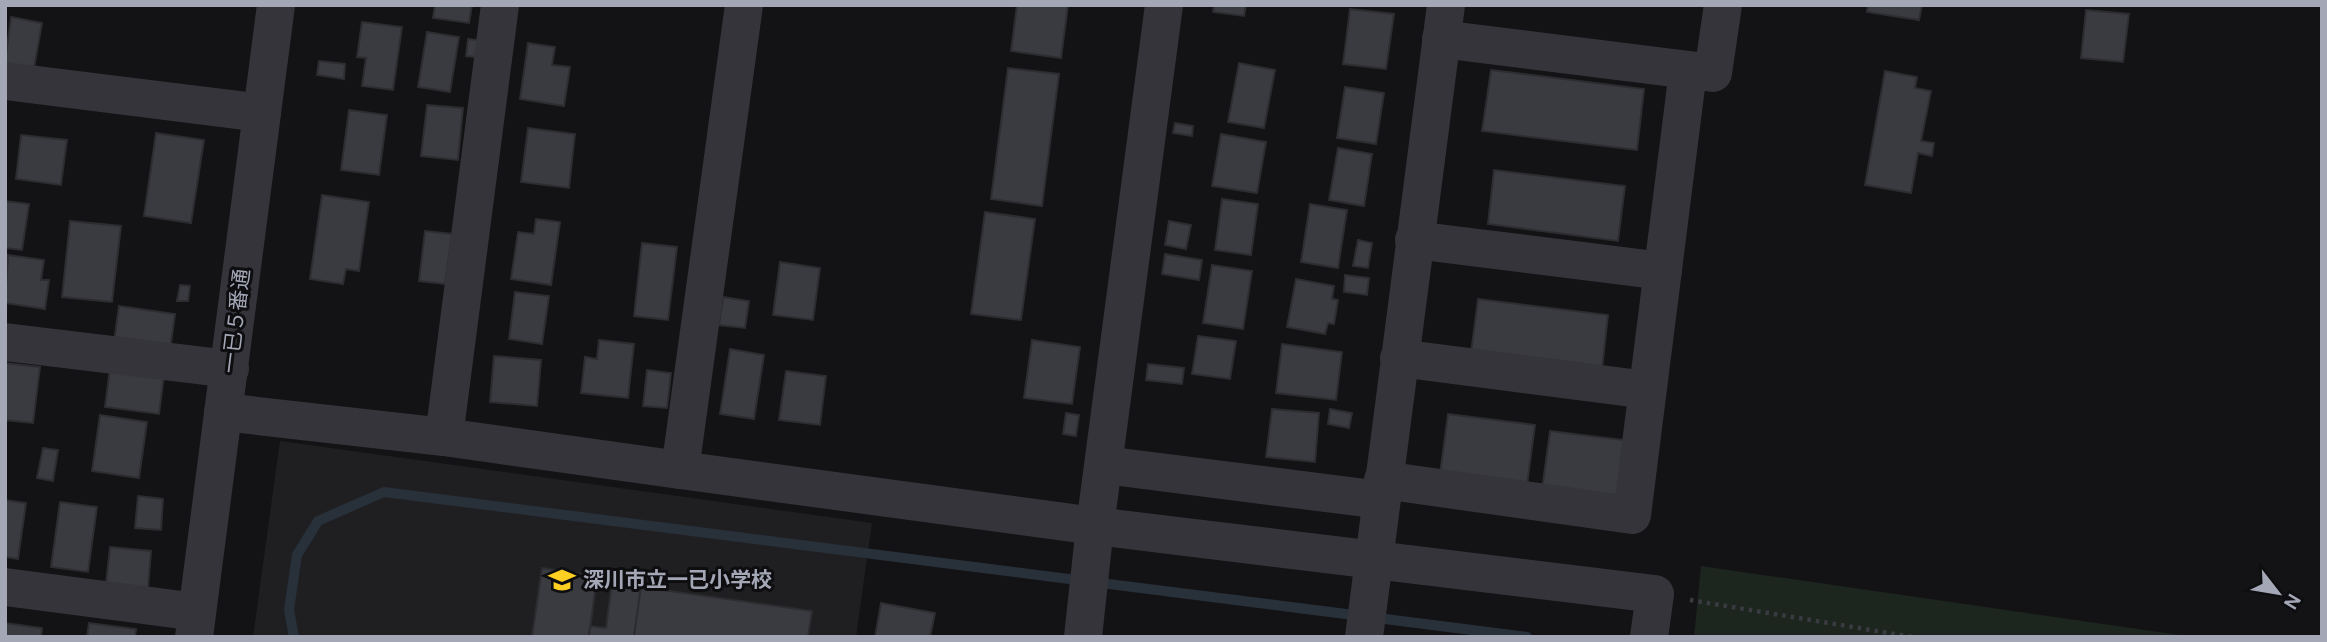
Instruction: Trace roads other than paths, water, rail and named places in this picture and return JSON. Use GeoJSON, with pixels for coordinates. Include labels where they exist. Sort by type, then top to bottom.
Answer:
{"type":"FeatureCollection","features":[{"type":"Feature","properties":{"kind":"street","name":"一已５番通"},"geometry":{"type":"LineString","coordinates":[[196,625],[276,5]]}},
{"type":"Feature","properties":{"kind":"street"},"geometry":{"type":"LineString","coordinates":[[444,437],[500,5]]}},
{"type":"Feature","properties":{"kind":"street"},"geometry":{"type":"LineString","coordinates":[[680,470],[744,5]]}},
{"type":"Feature","properties":{"kind":"street"},"geometry":{"type":"LineString","coordinates":[[1083,637],[1095,526],[1164,5]]}},
{"type":"Feature","properties":{"kind":"street"},"geometry":{"type":"LineString","coordinates":[[1364,637],[1444,22],[1688,71],[1713,73],[1723,5]]}},
{"type":"Feature","properties":{"kind":"street"},"geometry":{"type":"LineString","coordinates":[[1104,465],[1632,516],[1688,71]]}},
{"type":"Feature","properties":{"kind":"street"},"geometry":{"type":"LineString","coordinates":[[5,81],[262,113]]}},
{"type":"Feature","properties":{"kind":"street"},"geometry":{"type":"LineString","coordinates":[[1415,240],[1662,271]]}},
{"type":"Feature","properties":{"kind":"street"},"geometry":{"type":"LineString","coordinates":[[5,342],[230,369]]}},
{"type":"Feature","properties":{"kind":"street"},"geometry":{"type":"LineString","coordinates":[[1399,358],[1647,390]]}},
{"type":"Feature","properties":{"kind":"street"},"geometry":{"type":"LineString","coordinates":[[223,412],[444,437],[1095,526],[1655,594],[1649,637]]}},
{"type":"Feature","properties":{"kind":"street"},"geometry":{"type":"LineString","coordinates":[[5,587],[196,625]]}},
{"type":"Feature","properties":{"kind":"waterway"},"geometry":{"type":"LineString","coordinates":[[294,637],[289,610],[297,555],[318,521],[384,492],[1527,637]]}},
{"type":"Feature","properties":{"kind":"place","name":"深川市立一已小学校"},"geometry":{"type":"Point","coordinates":[562,580]}}]}
